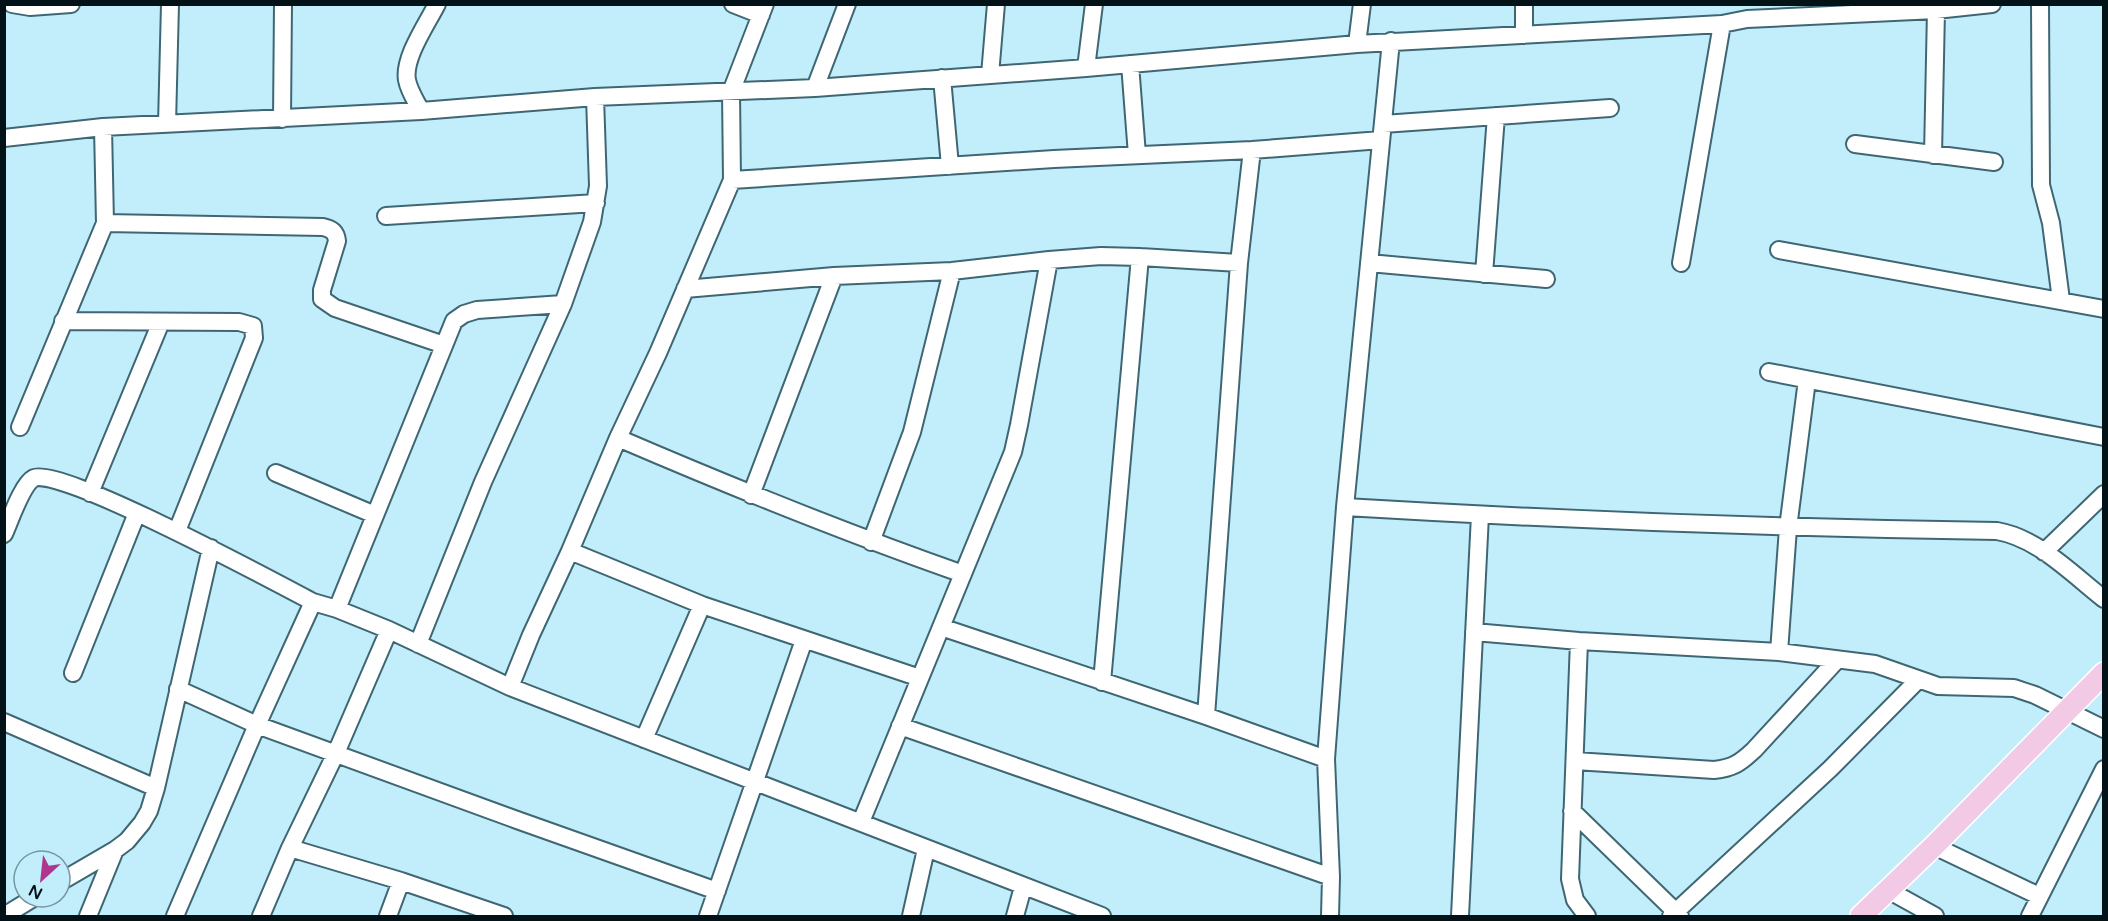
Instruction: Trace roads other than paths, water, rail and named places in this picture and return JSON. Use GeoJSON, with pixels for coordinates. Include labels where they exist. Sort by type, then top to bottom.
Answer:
{"type":"FeatureCollection","features":[{"type":"Feature","properties":{"kind":"main road"},"geometry":{"type":"LineString","coordinates":[[1860,916],[1934,846],[2103,673]]}},
{"type":"Feature","properties":{"kind":"street"},"geometry":{"type":"LineString","coordinates":[[12,4],[30,7],[71,4]]}},
{"type":"Feature","properties":{"kind":"street"},"geometry":{"type":"LineString","coordinates":[[167,124],[170,4]]}},
{"type":"Feature","properties":{"kind":"street"},"geometry":{"type":"LineString","coordinates":[[282,119],[283,4]]}},
{"type":"Feature","properties":{"kind":"street"},"geometry":{"type":"LineString","coordinates":[[421,111],[407,80],[406,70],[412,52],[437,4]]}},
{"type":"Feature","properties":{"kind":"street"},"geometry":{"type":"LineString","coordinates":[[510,687],[732,180],[731,92],[763,10],[733,4]]}},
{"type":"Feature","properties":{"kind":"street"},"geometry":{"type":"LineString","coordinates":[[816,87],[847,4]]}},
{"type":"Feature","properties":{"kind":"street"},"geometry":{"type":"LineString","coordinates":[[990,75],[996,4]]}},
{"type":"Feature","properties":{"kind":"street"},"geometry":{"type":"LineString","coordinates":[[1086,68],[1094,4]]}},
{"type":"Feature","properties":{"kind":"street"},"geometry":{"type":"LineString","coordinates":[[1357,44],[1362,4]]}},
{"type":"Feature","properties":{"kind":"street"},"geometry":{"type":"LineString","coordinates":[[1524,4],[1524,35]]}},
{"type":"Feature","properties":{"kind":"street"},"geometry":{"type":"LineString","coordinates":[[4,138],[103,127],[421,111],[595,97],[816,87],[1086,68],[1357,44],[1722,24],[1750,12],[1936,10],[1992,4]]}},
{"type":"Feature","properties":{"kind":"street"},"geometry":{"type":"LineString","coordinates":[[2040,4],[2041,185],[2050,223],[2061,300]]}},
{"type":"Feature","properties":{"kind":"street"},"geometry":{"type":"LineString","coordinates":[[1933,154],[1936,10]]}},
{"type":"Feature","properties":{"kind":"street"},"geometry":{"type":"LineString","coordinates":[[1681,263],[1722,24]]}},
{"type":"Feature","properties":{"kind":"street"},"geometry":{"type":"LineString","coordinates":[[1330,916],[1331,877],[1326,759],[1345,507],[1390,42]]}},
{"type":"Feature","properties":{"kind":"street"},"geometry":{"type":"LineString","coordinates":[[1130,64],[1137,155]]}},
{"type":"Feature","properties":{"kind":"street"},"geometry":{"type":"LineString","coordinates":[[942,78],[950,166]]}},
{"type":"Feature","properties":{"kind":"street"},"geometry":{"type":"LineString","coordinates":[[418,644],[483,482],[562,304],[592,222],[598,186],[595,97]]}},
{"type":"Feature","properties":{"kind":"street"},"geometry":{"type":"LineString","coordinates":[[732,180],[1252,150],[1497,116],[1610,108]]}},
{"type":"Feature","properties":{"kind":"street"},"geometry":{"type":"LineString","coordinates":[[1484,274],[1497,116]]}},
{"type":"Feature","properties":{"kind":"street"},"geometry":{"type":"LineString","coordinates":[[20,427],[105,223],[103,127]]}},
{"type":"Feature","properties":{"kind":"street"},"geometry":{"type":"LineString","coordinates":[[1855,144],[1994,162]]}},
{"type":"Feature","properties":{"kind":"street"},"geometry":{"type":"LineString","coordinates":[[1206,716],[1239,263],[1252,150]]}},
{"type":"Feature","properties":{"kind":"street"},"geometry":{"type":"LineString","coordinates":[[386,216],[596,203]]}},
{"type":"Feature","properties":{"kind":"street"},"geometry":{"type":"LineString","coordinates":[[105,223],[331,229],[337,241],[322,291],[322,299],[328,304],[444,345]]}},
{"type":"Feature","properties":{"kind":"street"},"geometry":{"type":"LineString","coordinates":[[1779,250],[2103,309]]}},
{"type":"Feature","properties":{"kind":"street"},"geometry":{"type":"LineString","coordinates":[[685,288],[834,276],[952,271],[1101,256],[1239,263]]}},
{"type":"Feature","properties":{"kind":"street"},"geometry":{"type":"LineString","coordinates":[[1102,682],[1140,257]]}},
{"type":"Feature","properties":{"kind":"street"},"geometry":{"type":"LineString","coordinates":[[861,822],[1012,452],[1020,425],[1049,260]]}},
{"type":"Feature","properties":{"kind":"street"},"geometry":{"type":"LineString","coordinates":[[1369,263],[1546,279]]}},
{"type":"Feature","properties":{"kind":"street"},"geometry":{"type":"LineString","coordinates":[[871,542],[912,432],[952,271]]}},
{"type":"Feature","properties":{"kind":"street"},"geometry":{"type":"LineString","coordinates":[[751,495],[834,276]]}},
{"type":"Feature","properties":{"kind":"street"},"geometry":{"type":"LineString","coordinates":[[336,609],[454,321],[464,314],[477,310],[562,304]]}},
{"type":"Feature","properties":{"kind":"street"},"geometry":{"type":"LineString","coordinates":[[63,321],[239,322],[253,326],[255,338],[177,531]]}},
{"type":"Feature","properties":{"kind":"street"},"geometry":{"type":"LineString","coordinates":[[90,493],[161,322]]}},
{"type":"Feature","properties":{"kind":"street"},"geometry":{"type":"LineString","coordinates":[[1769,372],[2103,437]]}},
{"type":"Feature","properties":{"kind":"street"},"geometry":{"type":"LineString","coordinates":[[1779,652],[1788,528],[1807,380]]}},
{"type":"Feature","properties":{"kind":"street"},"geometry":{"type":"LineString","coordinates":[[618,438],[751,495],[871,542],[963,574]]}},
{"type":"Feature","properties":{"kind":"street"},"geometry":{"type":"LineString","coordinates":[[276,473],[375,515]]}},
{"type":"Feature","properties":{"kind":"street"},"geometry":{"type":"LineString","coordinates":[[4,534],[28,482],[37,477],[47,477],[177,531],[313,602],[389,630],[510,687],[1102,916]]}},
{"type":"Feature","properties":{"kind":"street"},"geometry":{"type":"LineString","coordinates":[[2044,552],[2103,494]]}},
{"type":"Feature","properties":{"kind":"street"},"geometry":{"type":"LineString","coordinates":[[1345,507],[1788,528],[1997,531],[2012,534],[2044,552],[2103,600]]}},
{"type":"Feature","properties":{"kind":"street"},"geometry":{"type":"LineString","coordinates":[[73,673],[137,513]]}},
{"type":"Feature","properties":{"kind":"street"},"geometry":{"type":"LineString","coordinates":[[1460,916],[1480,515]]}},
{"type":"Feature","properties":{"kind":"street"},"geometry":{"type":"LineString","coordinates":[[72,875],[127,841],[149,811],[211,548]]}},
{"type":"Feature","properties":{"kind":"street"},"geometry":{"type":"LineString","coordinates":[[570,551],[702,605],[920,678]]}},
{"type":"Feature","properties":{"kind":"street"},"geometry":{"type":"LineString","coordinates":[[175,916],[313,602]]}},
{"type":"Feature","properties":{"kind":"street"},"geometry":{"type":"LineString","coordinates":[[644,739],[702,605]]}},
{"type":"Feature","properties":{"kind":"street"},"geometry":{"type":"LineString","coordinates":[[941,627],[1326,759]]}},
{"type":"Feature","properties":{"kind":"street"},"geometry":{"type":"LineString","coordinates":[[261,916],[290,848],[336,753],[389,630]]}},
{"type":"Feature","properties":{"kind":"street"},"geometry":{"type":"LineString","coordinates":[[1474,632],[1579,641],[1779,652],[1836,661],[1875,664],[1938,686],[2014,688],[2103,729]]}},
{"type":"Feature","properties":{"kind":"street"},"geometry":{"type":"LineString","coordinates":[[714,915],[717,891],[804,640]]}},
{"type":"Feature","properties":{"kind":"street"},"geometry":{"type":"LineString","coordinates":[[1579,641],[1570,879],[1575,900],[1587,916]]}},
{"type":"Feature","properties":{"kind":"street"},"geometry":{"type":"LineString","coordinates":[[1575,760],[1714,770],[1729,768],[1742,761],[1754,750],[1836,661]]}},
{"type":"Feature","properties":{"kind":"street"},"geometry":{"type":"LineString","coordinates":[[1572,811],[1676,915],[1830,769],[1918,680]]}},
{"type":"Feature","properties":{"kind":"street"},"geometry":{"type":"LineString","coordinates":[[178,689],[257,725],[717,891]]}},
{"type":"Feature","properties":{"kind":"street"},"geometry":{"type":"LineString","coordinates":[[4,722],[156,788]]}},
{"type":"Feature","properties":{"kind":"street"},"geometry":{"type":"LineString","coordinates":[[900,726],[1331,877]]}},
{"type":"Feature","properties":{"kind":"street"},"geometry":{"type":"LineString","coordinates":[[2030,916],[2103,769]]}},
{"type":"Feature","properties":{"kind":"street"},"geometry":{"type":"LineString","coordinates":[[1934,846],[2039,896]]}},
{"type":"Feature","properties":{"kind":"street"},"geometry":{"type":"LineString","coordinates":[[290,848],[401,881],[504,916]]}},
{"type":"Feature","properties":{"kind":"street"},"geometry":{"type":"LineString","coordinates":[[911,916],[926,849]]}},
{"type":"Feature","properties":{"kind":"street"},"geometry":{"type":"LineString","coordinates":[[88,916],[115,850]]}},
{"type":"Feature","properties":{"kind":"street"},"geometry":{"type":"LineString","coordinates":[[388,916],[401,881]]}},
{"type":"Feature","properties":{"kind":"street"},"geometry":{"type":"LineString","coordinates":[[1015,916],[1023,887]]}},
{"type":"Feature","properties":{"kind":"street"},"geometry":{"type":"LineString","coordinates":[[1888,890],[1934,916]]}}]}
